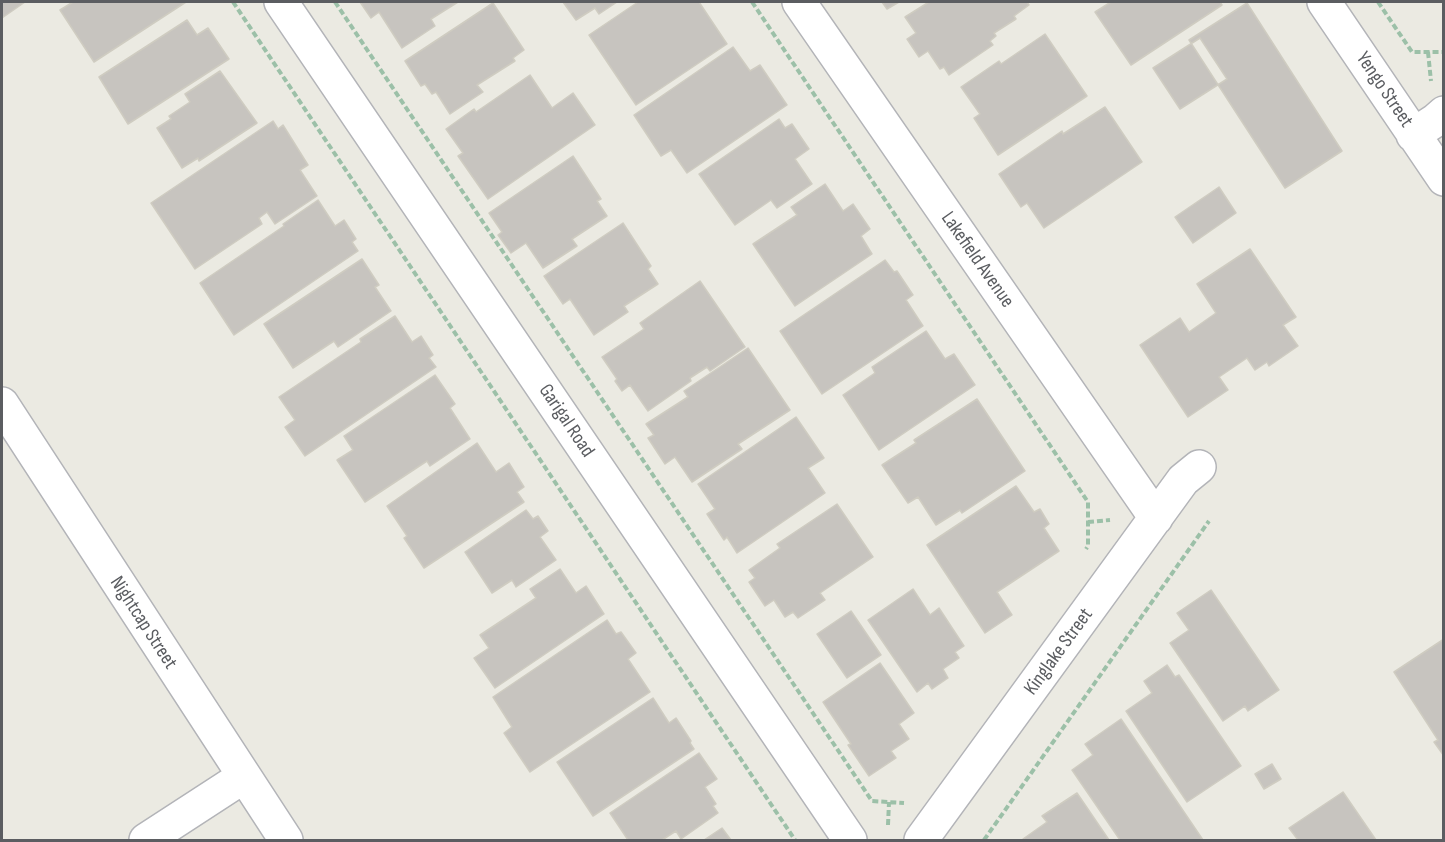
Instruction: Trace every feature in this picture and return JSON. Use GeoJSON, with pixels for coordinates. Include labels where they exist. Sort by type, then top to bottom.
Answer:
{"type":"FeatureCollection","features":[{"type":"Feature","properties":{"kind":"street","name":"Garigal Road"},"geometry":{"type":"LineString","coordinates":[[281,2],[850,840]]}},
{"type":"Feature","properties":{"kind":"street","name":"Lakefield Avenue"},"geometry":{"type":"LineString","coordinates":[[799,2],[1156,518]]}},
{"type":"Feature","properties":{"kind":"street","name":"Yengo Street"},"geometry":{"type":"LineString","coordinates":[[1324,2],[1443,179]]}},
{"type":"Feature","properties":{"kind":"street"},"geometry":{"type":"LineString","coordinates":[[1413,135],[1443,113]]}},
{"type":"Feature","properties":{"kind":"street","name":"Nightcap Street"},"geometry":{"type":"LineString","coordinates":[[2,404],[286,840]]}},
{"type":"Feature","properties":{"kind":"street","name":"Kinglake Street"},"geometry":{"type":"LineString","coordinates":[[921,840],[1183,480],[1199,467]]}},
{"type":"Feature","properties":{"kind":"street"},"geometry":{"type":"LineString","coordinates":[[146,840],[243,777]]}},
{"type":"Feature","properties":{"kind":"path"},"geometry":{"type":"LineString","coordinates":[[233,2],[795,840]]}},
{"type":"Feature","properties":{"kind":"path"},"geometry":{"type":"LineString","coordinates":[[335,2],[872,801],[906,804]]}},
{"type":"Feature","properties":{"kind":"path"},"geometry":{"type":"LineString","coordinates":[[752,2],[1088,502],[1088,546],[1081,556]]}},
{"type":"Feature","properties":{"kind":"path"},"geometry":{"type":"LineString","coordinates":[[1378,2],[1412,52],[1443,52]]}},
{"type":"Feature","properties":{"kind":"path"},"geometry":{"type":"LineString","coordinates":[[984,840],[1209,521]]}},
{"type":"Feature","properties":{"kind":"building"},"geometry":{"type":"Polygon","coordinates":[[[2,2],[25,2],[2,18],[2,2]]]}},
{"type":"Feature","properties":{"kind":"building"},"geometry":{"type":"Polygon","coordinates":[[[73,2],[186,2],[94,62],[60,10],[73,2]]]}},
{"type":"Feature","properties":{"kind":"building"},"geometry":{"type":"Polygon","coordinates":[[[360,2],[458,2],[431,19],[435,26],[402,48],[379,12],[371,18],[360,2]]]}},
{"type":"Feature","properties":{"kind":"building"},"geometry":{"type":"Polygon","coordinates":[[[563,2],[617,2],[599,14],[595,8],[576,20],[563,2]]]}},
{"type":"Feature","properties":{"kind":"building"},"geometry":{"type":"Polygon","coordinates":[[[638,2],[699,2],[727,44],[636,105],[589,35],[638,2]]]}},
{"type":"Feature","properties":{"kind":"building"},"geometry":{"type":"Polygon","coordinates":[[[882,2],[899,2],[887,9],[882,2]]]}},
{"type":"Feature","properties":{"kind":"building"},"geometry":{"type":"Polygon","coordinates":[[[929,2],[1027,2],[1029,5],[1014,16],[1016,19],[994,33],[996,36],[990,41],[993,45],[949,75],[944,67],[940,69],[928,51],[919,57],[907,39],[916,33],[905,17],[929,2]]]}},
{"type":"Feature","properties":{"kind":"building"},"geometry":{"type":"Polygon","coordinates":[[[1111,2],[1220,2],[1222,5],[1131,65],[1095,12],[1111,2]]]}},
{"type":"Feature","properties":{"kind":"building"},"geometry":{"type":"Polygon","coordinates":[[[493,3],[524,50],[513,58],[515,61],[477,85],[483,92],[450,114],[436,92],[432,94],[425,84],[421,86],[405,61],[493,3]]]}},
{"type":"Feature","properties":{"kind":"building"},"geometry":{"type":"Polygon","coordinates":[[[1247,3],[1342,151],[1285,188],[1189,40],[1247,3]]]}},
{"type":"Feature","properties":{"kind":"building"},"geometry":{"type":"Polygon","coordinates":[[[187,20],[197,35],[208,28],[229,59],[128,124],[99,77],[187,20]]]}},
{"type":"Feature","properties":{"kind":"building"},"geometry":{"type":"Polygon","coordinates":[[[1045,34],[1087,96],[998,155],[974,118],[980,114],[961,87],[999,61],[1001,64],[1045,34]]]}},
{"type":"Feature","properties":{"kind":"building"},"geometry":{"type":"Polygon","coordinates":[[[1200,38],[1227,79],[1180,109],[1153,68],[1200,38]]]}},
{"type":"Feature","properties":{"kind":"building"},"geometry":{"type":"Polygon","coordinates":[[[733,47],[750,71],[760,65],[787,105],[687,173],[671,150],[661,156],[634,115],[733,47]]]}},
{"type":"Feature","properties":{"kind":"building"},"geometry":{"type":"Polygon","coordinates":[[[220,71],[257,123],[199,161],[198,158],[182,168],[157,128],[171,119],[169,116],[190,102],[185,94],[220,71]]]}},
{"type":"Feature","properties":{"kind":"building"},"geometry":{"type":"Polygon","coordinates":[[[530,75],[552,108],[573,93],[595,125],[488,199],[458,156],[463,153],[446,129],[474,109],[476,112],[530,75]]]}},
{"type":"Feature","properties":{"kind":"building"},"geometry":{"type":"Polygon","coordinates":[[[1105,107],[1142,162],[1044,228],[1027,203],[1021,207],[999,174],[1062,131],[1063,134],[1105,107]]]}},
{"type":"Feature","properties":{"kind":"building"},"geometry":{"type":"Polygon","coordinates":[[[779,119],[785,128],[792,124],[809,149],[795,159],[812,184],[777,208],[771,200],[735,225],[699,174],[779,119]]]}},
{"type":"Feature","properties":{"kind":"building"},"geometry":{"type":"Polygon","coordinates":[[[273,121],[278,129],[283,125],[308,165],[300,170],[317,196],[275,224],[267,212],[259,218],[262,224],[195,269],[151,203],[273,121]]]}},
{"type":"Feature","properties":{"kind":"building"},"geometry":{"type":"Polygon","coordinates":[[[573,156],[601,199],[597,201],[607,216],[572,239],[577,246],[543,268],[526,243],[511,253],[498,235],[502,232],[489,213],[573,156]]]}},
{"type":"Feature","properties":{"kind":"building"},"geometry":{"type":"Polygon","coordinates":[[[825,184],[843,211],[853,204],[870,229],[861,236],[872,254],[795,306],[753,244],[797,215],[791,207],[825,184]]]}},
{"type":"Feature","properties":{"kind":"building"},"geometry":{"type":"Polygon","coordinates":[[[1219,187],[1236,213],[1193,243],[1175,217],[1219,187]]]}},
{"type":"Feature","properties":{"kind":"building"},"geometry":{"type":"Polygon","coordinates":[[[318,200],[335,226],[344,220],[356,239],[352,242],[358,251],[234,335],[200,283],[318,200]]]}},
{"type":"Feature","properties":{"kind":"building"},"geometry":{"type":"Polygon","coordinates":[[[623,223],[651,266],[648,269],[658,284],[624,306],[628,312],[594,335],[570,299],[563,304],[544,276],[623,223]]]}},
{"type":"Feature","properties":{"kind":"building"},"geometry":{"type":"Polygon","coordinates":[[[1250,249],[1296,317],[1283,325],[1298,346],[1269,366],[1267,362],[1255,370],[1247,358],[1219,377],[1228,390],[1188,417],[1140,345],[1180,318],[1189,332],[1216,313],[1197,284],[1250,249]]]}},
{"type":"Feature","properties":{"kind":"building"},"geometry":{"type":"Polygon","coordinates":[[[362,259],[379,285],[375,287],[391,311],[338,347],[334,341],[293,368],[264,324],[362,259]]]}},
{"type":"Feature","properties":{"kind":"building"},"geometry":{"type":"Polygon","coordinates":[[[885,260],[894,272],[897,271],[913,295],[906,300],[923,326],[822,394],[780,331],[885,260]]]}},
{"type":"Feature","properties":{"kind":"building"},"geometry":{"type":"Polygon","coordinates":[[[700,281],[745,347],[710,371],[707,367],[690,378],[691,381],[648,411],[630,385],[622,391],[602,357],[644,329],[640,323],[700,281]]]}},
{"type":"Feature","properties":{"kind":"building"},"geometry":{"type":"Polygon","coordinates":[[[395,316],[412,342],[421,336],[433,355],[429,358],[436,367],[305,456],[285,427],[295,420],[279,397],[361,342],[360,339],[395,316]]]}},
{"type":"Feature","properties":{"kind":"building"},"geometry":{"type":"Polygon","coordinates":[[[926,331],[945,359],[954,354],[975,385],[879,450],[843,395],[875,373],[872,367],[926,331]]]}},
{"type":"Feature","properties":{"kind":"building"},"geometry":{"type":"Polygon","coordinates":[[[748,348],[790,410],[738,444],[742,449],[692,482],[675,457],[665,464],[648,438],[654,435],[646,424],[688,397],[684,391],[748,348]]]}},
{"type":"Feature","properties":{"kind":"building"},"geometry":{"type":"Polygon","coordinates":[[[435,375],[455,404],[450,408],[470,439],[430,466],[427,461],[365,502],[337,460],[353,450],[344,436],[435,375]]]}},
{"type":"Feature","properties":{"kind":"building"},"geometry":{"type":"Polygon","coordinates":[[[977,399],[1025,471],[962,513],[960,510],[936,525],[918,497],[908,503],[882,465],[916,443],[914,440],[977,399]]]}},
{"type":"Feature","properties":{"kind":"building"},"geometry":{"type":"Polygon","coordinates":[[[796,417],[824,458],[808,468],[825,493],[737,553],[727,537],[724,540],[707,514],[715,509],[698,484],[796,417]]]}},
{"type":"Feature","properties":{"kind":"building"},"geometry":{"type":"Polygon","coordinates":[[[477,443],[496,472],[509,463],[524,487],[517,492],[524,502],[424,568],[404,538],[407,536],[387,506],[477,443]]]}},
{"type":"Feature","properties":{"kind":"building"},"geometry":{"type":"Polygon","coordinates":[[[1016,486],[1034,512],[1040,509],[1049,524],[1044,528],[1059,551],[997,592],[1012,615],[985,633],[927,545],[1016,486]]]}},
{"type":"Feature","properties":{"kind":"building"},"geometry":{"type":"Polygon","coordinates":[[[837,504],[873,557],[820,593],[825,600],[798,618],[793,612],[785,617],[774,600],[765,606],[749,582],[755,578],[749,570],[780,548],[777,544],[837,504]]]}},
{"type":"Feature","properties":{"kind":"building"},"geometry":{"type":"Polygon","coordinates":[[[526,510],[533,519],[538,516],[548,531],[540,537],[556,560],[516,587],[512,580],[492,593],[465,552],[526,510]]]}},
{"type":"Feature","properties":{"kind":"building"},"geometry":{"type":"Polygon","coordinates":[[[560,569],[576,593],[586,586],[604,614],[495,688],[474,658],[489,648],[480,635],[536,598],[530,589],[560,569]]]}},
{"type":"Feature","properties":{"kind":"building"},"geometry":{"type":"Polygon","coordinates":[[[913,589],[930,615],[939,608],[964,646],[955,652],[959,658],[943,669],[948,678],[932,689],[928,683],[917,692],[868,620],[913,589]]]}},
{"type":"Feature","properties":{"kind":"building"},"geometry":{"type":"Polygon","coordinates":[[[1211,590],[1279,690],[1248,711],[1245,706],[1223,721],[1170,643],[1189,630],[1177,613],[1211,590]]]}},
{"type":"Feature","properties":{"kind":"building"},"geometry":{"type":"Polygon","coordinates":[[[851,611],[881,655],[847,678],[817,634],[851,611]]]}},
{"type":"Feature","properties":{"kind":"building"},"geometry":{"type":"Polygon","coordinates":[[[607,620],[616,634],[621,632],[636,653],[628,659],[650,692],[530,772],[504,733],[512,727],[493,697],[607,620]]]}},
{"type":"Feature","properties":{"kind":"building"},"geometry":{"type":"Polygon","coordinates":[[[1444,639],[1444,756],[1434,742],[1438,740],[1394,672],[1444,639]]]}},
{"type":"Feature","properties":{"kind":"building"},"geometry":{"type":"Polygon","coordinates":[[[880,663],[914,713],[899,724],[909,739],[891,751],[896,758],[869,776],[823,702],[880,663]]]}},
{"type":"Feature","properties":{"kind":"building"},"geometry":{"type":"Polygon","coordinates":[[[1167,665],[1175,677],[1179,675],[1241,766],[1187,802],[1126,711],[1152,693],[1144,681],[1167,665]]]}},
{"type":"Feature","properties":{"kind":"building"},"geometry":{"type":"Polygon","coordinates":[[[653,698],[669,723],[676,718],[694,749],[593,816],[557,762],[653,698]]]}},
{"type":"Feature","properties":{"kind":"building"},"geometry":{"type":"Polygon","coordinates":[[[1121,719],[1203,840],[1120,840],[1072,770],[1093,755],[1085,744],[1121,719]]]}},
{"type":"Feature","properties":{"kind":"building"},"geometry":{"type":"Polygon","coordinates":[[[699,753],[717,779],[705,787],[716,804],[713,806],[718,813],[681,839],[676,831],[662,840],[628,840],[610,813],[699,753]]]}},
{"type":"Feature","properties":{"kind":"building"},"geometry":{"type":"Polygon","coordinates":[[[1272,764],[1281,779],[1264,789],[1255,774],[1272,764]]]}},
{"type":"Feature","properties":{"kind":"building"},"geometry":{"type":"Polygon","coordinates":[[[1343,792],[1376,840],[1298,840],[1289,828],[1343,792]]]}},
{"type":"Feature","properties":{"kind":"building"},"geometry":{"type":"Polygon","coordinates":[[[1077,793],[1109,840],[1023,839],[1047,822],[1042,816],[1077,793]]]}},
{"type":"Feature","properties":{"kind":"building"},"geometry":{"type":"Polygon","coordinates":[[[722,828],[731,840],[704,840],[722,828]]]}}]}
